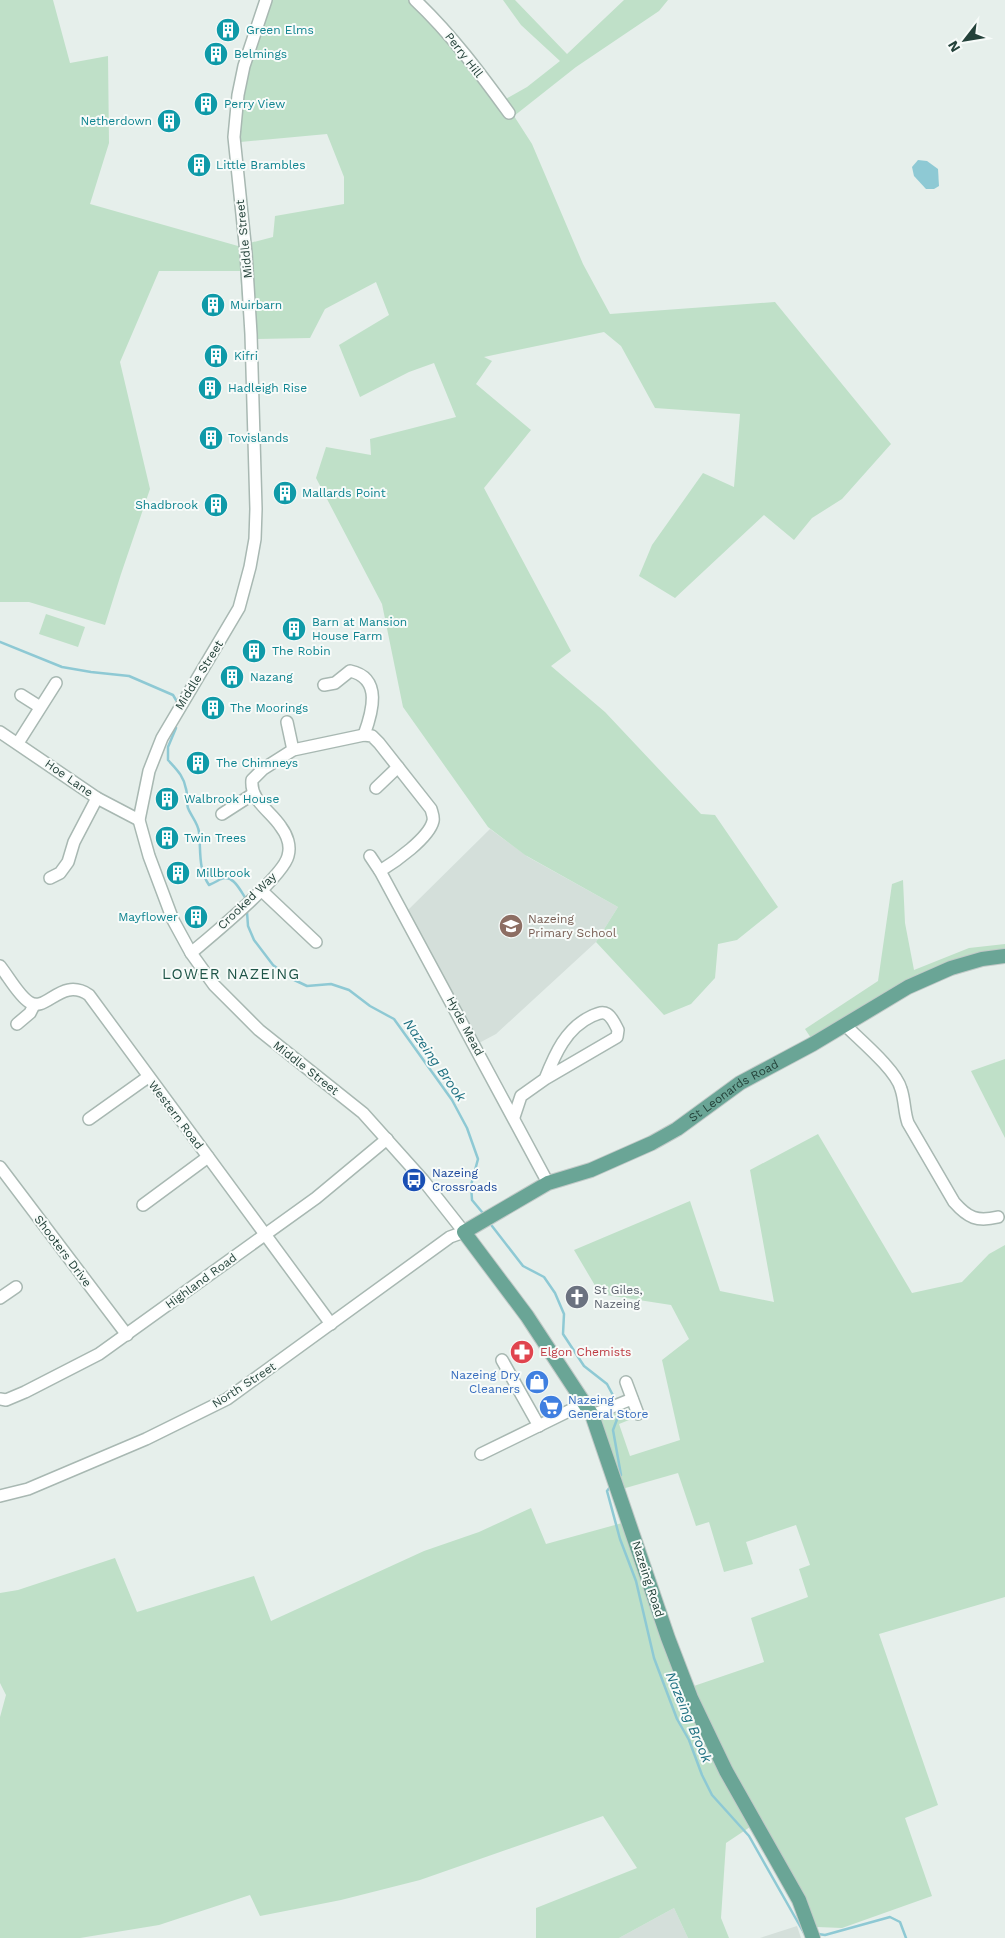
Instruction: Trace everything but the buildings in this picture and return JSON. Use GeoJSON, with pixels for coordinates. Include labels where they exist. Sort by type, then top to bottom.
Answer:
{"type":"FeatureCollection","features":[{"type":"Feature","properties":{"kind":"main road","name":"St Leonards Road"},"geometry":{"type":"LineString","coordinates":[[464,1232],[548,1183],[591,1170],[652,1143],[677,1129],[740,1083],[846,1026],[908,987],[951,968],[982,959],[1005,956]]}},
{"type":"Feature","properties":{"kind":"main road","name":"Nazeing Road"},"geometry":{"type":"LineString","coordinates":[[464,1232],[527,1316],[592,1415],[668,1638],[691,1698],[726,1771],[799,1900],[813,1938]]}},
{"type":"Feature","properties":{"kind":"street","name":"Middle Street"},"geometry":{"type":"LineString","coordinates":[[266,0],[244,66],[236,110],[234,137],[252,334],[255,539],[239,608],[162,738],[149,772],[140,820],[162,893],[173,920],[191,953],[214,985],[235,1008],[284,1051],[312,1071],[363,1113],[464,1232]]}},
{"type":"Feature","properties":{"kind":"street","name":"Perry Hill"},"geometry":{"type":"LineString","coordinates":[[415,0],[435,19],[509,113]]}},
{"type":"Feature","properties":{"kind":"street"},"geometry":{"type":"LineString","coordinates":[[324,685],[335,683],[350,672],[358,673],[367,682],[373,695],[372,710],[364,735]]}},
{"type":"Feature","properties":{"kind":"street"},"geometry":{"type":"LineString","coordinates":[[18,743],[56,683]]}},
{"type":"Feature","properties":{"kind":"street"},"geometry":{"type":"LineString","coordinates":[[21,696],[40,707]]}},
{"type":"Feature","properties":{"kind":"street"},"geometry":{"type":"LineString","coordinates":[[287,722],[293,750]]}},
{"type":"Feature","properties":{"kind":"street","name":"Hoe Lane"},"geometry":{"type":"LineString","coordinates":[[0,732],[97,798],[140,820]]}},
{"type":"Feature","properties":{"kind":"street"},"geometry":{"type":"LineString","coordinates":[[222,814],[253,794],[252,780],[263,769],[293,750],[364,735],[372,736],[432,809],[433,820],[429,828],[406,853],[380,871]]}},
{"type":"Feature","properties":{"kind":"street"},"geometry":{"type":"LineString","coordinates":[[376,788],[398,767]]}},
{"type":"Feature","properties":{"kind":"street","name":"Crooked Way"},"geometry":{"type":"LineString","coordinates":[[191,953],[261,890],[284,864],[288,856],[287,836],[281,826],[253,794]]}},
{"type":"Feature","properties":{"kind":"street"},"geometry":{"type":"LineString","coordinates":[[50,878],[60,873],[68,862],[74,842],[97,798]]}},
{"type":"Feature","properties":{"kind":"street","name":"Hyde Mead"},"geometry":{"type":"LineString","coordinates":[[370,856],[380,871],[514,1117],[548,1183]]}},
{"type":"Feature","properties":{"kind":"street"},"geometry":{"type":"LineString","coordinates":[[261,890],[316,942]]}},
{"type":"Feature","properties":{"kind":"street"},"geometry":{"type":"LineString","coordinates":[[0,966],[27,1001],[34,1005],[30,1014],[17,1024]]}},
{"type":"Feature","properties":{"kind":"street","name":"Western Road"},"geometry":{"type":"LineString","coordinates":[[34,1005],[41,1004],[71,989],[80,990],[89,995],[331,1324]]}},
{"type":"Feature","properties":{"kind":"street"},"geometry":{"type":"LineString","coordinates":[[514,1117],[520,1096],[616,1037],[618,1030],[611,1018],[605,1013],[599,1013],[578,1024],[562,1043],[545,1079]]}},
{"type":"Feature","properties":{"kind":"street"},"geometry":{"type":"LineString","coordinates":[[846,1026],[895,1076],[901,1088],[903,1111],[908,1123],[954,1202],[962,1212],[973,1218],[984,1220],[998,1217]]}},
{"type":"Feature","properties":{"kind":"street"},"geometry":{"type":"LineString","coordinates":[[89,1119],[148,1077]]}},
{"type":"Feature","properties":{"kind":"street"},"geometry":{"type":"LineString","coordinates":[[499,1090],[520,1096]]}},
{"type":"Feature","properties":{"kind":"street","name":"Highland Road"},"geometry":{"type":"LineString","coordinates":[[0,1400],[6,1400],[63,1374],[100,1354],[316,1198],[387,1139]]}},
{"type":"Feature","properties":{"kind":"street"},"geometry":{"type":"LineString","coordinates":[[143,1205],[208,1157]]}},
{"type":"Feature","properties":{"kind":"street","name":"Shooters Drive"},"geometry":{"type":"LineString","coordinates":[[0,1167],[127,1335]]}},
{"type":"Feature","properties":{"kind":"street","name":"North Street"},"geometry":{"type":"LineString","coordinates":[[0,1496],[35,1486],[185,1421],[227,1399],[450,1237],[464,1232]]}},
{"type":"Feature","properties":{"kind":"street"},"geometry":{"type":"LineString","coordinates":[[0,1298],[16,1287]]}},
{"type":"Feature","properties":{"kind":"street"},"geometry":{"type":"LineString","coordinates":[[502,1360],[539,1426]]}},
{"type":"Feature","properties":{"kind":"street"},"geometry":{"type":"LineString","coordinates":[[626,1382],[638,1414]]}},
{"type":"Feature","properties":{"kind":"street"},"geometry":{"type":"LineString","coordinates":[[592,1415],[632,1399]]}},
{"type":"Feature","properties":{"kind":"street"},"geometry":{"type":"LineString","coordinates":[[481,1454],[584,1403]]}},
{"type":"Feature","properties":{"kind":"shaded area","name":"Nazeing Primary School"},"geometry":{"type":"Polygon","coordinates":[[[490,829],[528,857],[618,907],[596,942],[496,1034],[479,1043],[407,911],[490,829]]]}},
{"type":"Feature","properties":{"kind":"shaded area"},"geometry":{"type":"Polygon","coordinates":[[[674,1908],[688,1938],[619,1938],[674,1908]]]}},
{"type":"Feature","properties":{"kind":"shaded area"},"geometry":{"type":"Polygon","coordinates":[[[797,1926],[801,1938],[760,1938],[797,1926]]]}},
{"type":"Feature","properties":{"kind":"green space"},"geometry":{"type":"Polygon","coordinates":[[[0,0],[53,0],[70,63],[108,56],[109,143],[90,204],[238,246],[273,237],[275,216],[344,204],[344,177],[327,134],[230,143],[229,118],[238,67],[261,0],[423,0],[504,100],[527,87],[560,61],[521,25],[503,0],[515,0],[567,54],[624,0],[668,0],[659,11],[576,67],[514,116],[532,144],[583,264],[610,314],[775,302],[891,444],[842,499],[812,518],[794,540],[764,515],[675,598],[639,576],[652,545],[703,473],[734,487],[740,414],[655,408],[621,346],[604,332],[484,357],[492,361],[476,384],[531,430],[484,488],[571,651],[551,666],[605,712],[701,814],[715,815],[778,907],[737,940],[718,944],[715,978],[691,1004],[664,1015],[596,942],[618,907],[525,855],[488,827],[403,707],[382,604],[316,478],[326,447],[371,455],[370,439],[456,417],[434,363],[409,372],[360,397],[339,345],[389,315],[376,282],[325,309],[310,338],[257,339],[251,319],[243,315],[240,271],[159,271],[120,362],[150,489],[105,625],[29,602],[0,602],[0,0]]]}},
{"type":"Feature","properties":{"kind":"green space"},"geometry":{"type":"Polygon","coordinates":[[[46,614],[85,627],[78,647],[39,634],[46,614]]]}},
{"type":"Feature","properties":{"kind":"green space"},"geometry":{"type":"Polygon","coordinates":[[[903,880],[905,923],[914,970],[969,948],[1005,944],[1005,960],[917,986],[817,1047],[805,1029],[878,981],[892,884],[903,880]]]}},
{"type":"Feature","properties":{"kind":"green space"},"geometry":{"type":"Polygon","coordinates":[[[1005,1059],[1005,1138],[971,1071],[1005,1059]]]}},
{"type":"Feature","properties":{"kind":"green space"},"geometry":{"type":"Polygon","coordinates":[[[818,1134],[912,1293],[962,1282],[989,1254],[1005,1245],[1005,1597],[879,1634],[938,1805],[905,1818],[932,1896],[842,1928],[817,1927],[806,1899],[762,1819],[726,1843],[721,1918],[729,1938],[688,1938],[674,1908],[619,1938],[536,1938],[536,1908],[637,1868],[603,1816],[420,1880],[341,1900],[260,1916],[250,1895],[159,1925],[80,1938],[0,1938],[0,1717],[6,1695],[0,1683],[0,1593],[18,1590],[115,1558],[137,1612],[254,1576],[271,1621],[424,1551],[479,1532],[531,1508],[546,1544],[633,1520],[691,1687],[764,1662],[751,1618],[808,1597],[799,1569],[810,1565],[796,1525],[746,1542],[753,1564],[724,1572],[709,1522],[696,1526],[678,1473],[622,1489],[600,1419],[630,1408],[634,1418],[619,1424],[630,1456],[680,1440],[662,1360],[689,1339],[671,1305],[600,1294],[574,1250],[690,1201],[720,1291],[774,1302],[750,1170],[818,1134]]]}},
{"type":"Feature","properties":{"kind":"water"},"geometry":{"type":"Polygon","coordinates":[[[918,160],[927,161],[938,169],[939,186],[934,189],[926,189],[914,176],[912,167],[918,160]]]}},
{"type":"Feature","properties":{"kind":"waterway","name":"Nazeing Brook"},"geometry":{"type":"LineString","coordinates":[[0,642],[62,667],[129,676],[173,695],[176,700]]}},
{"type":"Feature","properties":{"kind":"waterway","name":"Nazeing Brook"},"geometry":{"type":"LineString","coordinates":[[176,728],[168,747],[168,760],[185,784],[188,808],[198,829],[205,879],[209,885],[221,879],[229,879],[236,884],[246,899]]}},
{"type":"Feature","properties":{"kind":"waterway","name":"Nazeing Brook"},"geometry":{"type":"LineString","coordinates":[[247,912],[248,926],[254,940],[273,965],[290,978],[307,986],[331,984],[349,990],[370,1006],[394,1019],[452,1100],[467,1128],[478,1159],[471,1185],[472,1200],[482,1212]]}},
{"type":"Feature","properties":{"kind":"waterway","name":"Nazeing Brook"},"geometry":{"type":"LineString","coordinates":[[492,1226],[523,1266],[544,1277],[555,1293],[564,1314],[563,1334],[584,1366],[607,1384],[616,1401]]}},
{"type":"Feature","properties":{"kind":"waterway","name":"Nazeing Brook"},"geometry":{"type":"LineString","coordinates":[[619,1414],[613,1430],[621,1475]]}},
{"type":"Feature","properties":{"kind":"waterway","name":"Nazeing Brook"},"geometry":{"type":"LineString","coordinates":[[610,1487],[607,1491],[620,1539],[636,1581],[654,1658],[677,1719],[689,1740],[702,1775],[712,1795],[749,1836],[804,1933]]}},
{"type":"Feature","properties":{"kind":"waterway","name":"Nazeing Brook"},"geometry":{"type":"LineString","coordinates":[[818,1934],[825,1935],[890,1917],[900,1922],[906,1938]]}},
{"type":"Feature","properties":{"kind":"place","name":"Green Elms"},"geometry":{"type":"Point","coordinates":[228,30]}},
{"type":"Feature","properties":{"kind":"place","name":"Belmings"},"geometry":{"type":"Point","coordinates":[216,54]}},
{"type":"Feature","properties":{"kind":"place","name":"Perry View"},"geometry":{"type":"Point","coordinates":[206,104]}},
{"type":"Feature","properties":{"kind":"place","name":"Netherdown"},"geometry":{"type":"Point","coordinates":[169,121]}},
{"type":"Feature","properties":{"kind":"place","name":"Little Brambles"},"geometry":{"type":"Point","coordinates":[199,165]}},
{"type":"Feature","properties":{"kind":"place","name":"Muirbarn"},"geometry":{"type":"Point","coordinates":[213,305]}},
{"type":"Feature","properties":{"kind":"place","name":"Kifri"},"geometry":{"type":"Point","coordinates":[216,356]}},
{"type":"Feature","properties":{"kind":"place","name":"Hadleigh Rise"},"geometry":{"type":"Point","coordinates":[210,388]}},
{"type":"Feature","properties":{"kind":"place","name":"Tovislands"},"geometry":{"type":"Point","coordinates":[211,438]}},
{"type":"Feature","properties":{"kind":"place","name":"Mallards Point"},"geometry":{"type":"Point","coordinates":[285,493]}},
{"type":"Feature","properties":{"kind":"place","name":"Shadbrook"},"geometry":{"type":"Point","coordinates":[216,505]}},
{"type":"Feature","properties":{"kind":"place","name":"Barn at Mansion House Farm"},"geometry":{"type":"Point","coordinates":[294,629]}},
{"type":"Feature","properties":{"kind":"place","name":"The Robin"},"geometry":{"type":"Point","coordinates":[254,651]}},
{"type":"Feature","properties":{"kind":"place","name":"Nazang"},"geometry":{"type":"Point","coordinates":[232,677]}},
{"type":"Feature","properties":{"kind":"place","name":"The Moorings"},"geometry":{"type":"Point","coordinates":[213,708]}},
{"type":"Feature","properties":{"kind":"place","name":"The Chimneys"},"geometry":{"type":"Point","coordinates":[198,763]}},
{"type":"Feature","properties":{"kind":"place","name":"Walbrook House"},"geometry":{"type":"Point","coordinates":[167,799]}},
{"type":"Feature","properties":{"kind":"place","name":"Twin Trees"},"geometry":{"type":"Point","coordinates":[167,838]}},
{"type":"Feature","properties":{"kind":"place","name":"Millbrook"},"geometry":{"type":"Point","coordinates":[178,873]}},
{"type":"Feature","properties":{"kind":"place","name":"Mayflower"},"geometry":{"type":"Point","coordinates":[196,917]}},
{"type":"Feature","properties":{"kind":"place","name":"Nazeing Primary School"},"geometry":{"type":"Point","coordinates":[511,926]}},
{"type":"Feature","properties":{"kind":"place","name":"Nazeing Crossroads"},"geometry":{"type":"Point","coordinates":[414,1180]}},
{"type":"Feature","properties":{"kind":"place","name":"St Giles, Nazeing"},"geometry":{"type":"Point","coordinates":[577,1297]}},
{"type":"Feature","properties":{"kind":"place","name":"Elgon Chemists"},"geometry":{"type":"Point","coordinates":[522,1352]}},
{"type":"Feature","properties":{"kind":"place","name":"Nazeing Dry Cleaners"},"geometry":{"type":"Point","coordinates":[537,1382]}},
{"type":"Feature","properties":{"kind":"place","name":"Nazeing General Store"},"geometry":{"type":"Point","coordinates":[551,1407]}},
{"type":"Feature","properties":{"kind":"district","name":"LOWER NAZEING"},"geometry":{"type":"Point","coordinates":[231,974]}}]}
